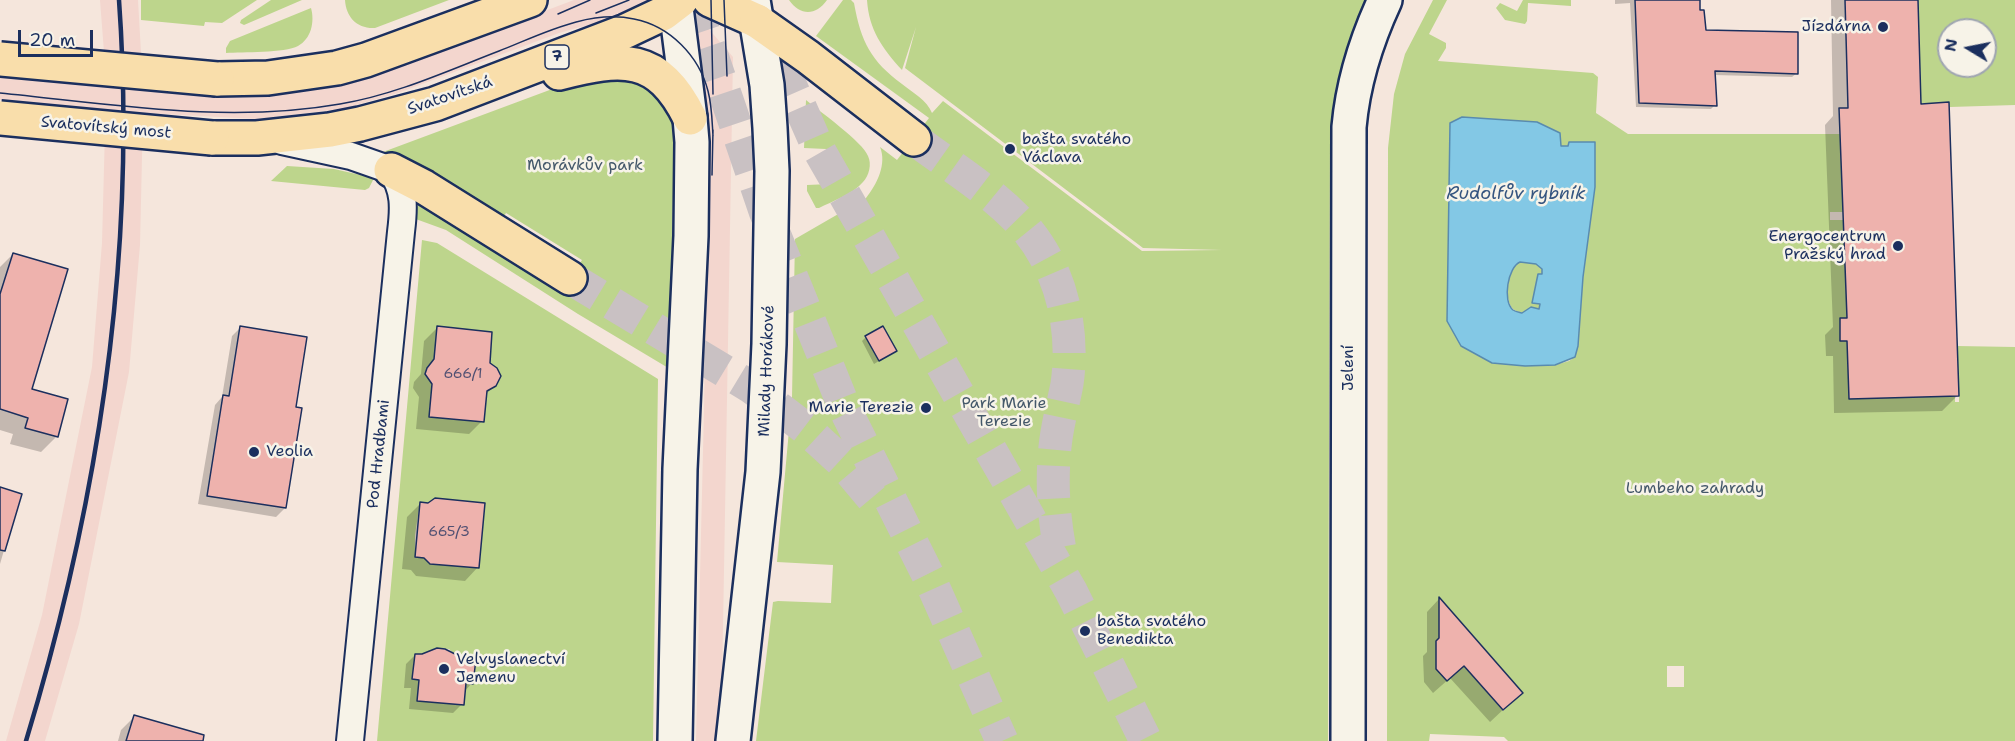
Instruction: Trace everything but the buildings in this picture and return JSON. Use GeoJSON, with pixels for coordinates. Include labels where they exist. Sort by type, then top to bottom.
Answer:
{"type":"FeatureCollection","features":[{"type":"Feature","properties":{"kind":"main road"},"geometry":{"type":"LineString","coordinates":[[0,59],[217,79],[279,77],[337,68],[377,56],[530,0]]}},
{"type":"Feature","properties":{"kind":"main road"},"geometry":{"type":"LineString","coordinates":[[710,0],[755,11],[808,57],[914,139]]}},
{"type":"Feature","properties":{"kind":"main road","name":"Jelení"},"geometry":{"type":"LineString","coordinates":[[1348,741],[1349,128],[1353,95],[1362,57],[1385,0]]}},
{"type":"Feature","properties":{"kind":"main road"},"geometry":{"type":"LineString","coordinates":[[675,741],[680,469],[691,236],[690,118],[677,1]]}},
{"type":"Feature","properties":{"kind":"main road","name":"Svatovítská"},"geometry":{"type":"LineString","coordinates":[[212,138],[267,138],[360,124],[435,105],[626,31],[663,13],[677,1]]}},
{"type":"Feature","properties":{"kind":"main road","name":"Milady Horákové"},"geometry":{"type":"LineString","coordinates":[[733,741],[766,429],[772,171],[767,85],[755,11]]}},
{"type":"Feature","properties":{"kind":"main road"},"geometry":{"type":"LineString","coordinates":[[435,105],[594,64],[618,62],[629,63],[654,72],[677,94],[690,118]]}},
{"type":"Feature","properties":{"kind":"main road","name":"Svatovítský most"},"geometry":{"type":"LineString","coordinates":[[0,117],[212,138]]}},
{"type":"Feature","properties":{"kind":"main road"},"geometry":{"type":"LineString","coordinates":[[391,170],[424,187],[570,278]]}},
{"type":"Feature","properties":{"kind":"street"},"geometry":{"type":"LineString","coordinates":[[267,138],[351,156],[391,170]]}},
{"type":"Feature","properties":{"kind":"street","name":"Pod Hradbami"},"geometry":{"type":"LineString","coordinates":[[350,741],[404,207],[401,188],[391,170]]}},
{"type":"Feature","properties":{"kind":"shaded area"},"geometry":{"type":"Polygon","coordinates":[[[100,0],[138,0],[143,88],[284,92],[340,83],[388,70],[574,0],[655,0],[615,21],[559,33],[398,93],[342,109],[257,119],[143,113],[140,245],[129,372],[79,624],[45,741],[6,741],[42,615],[92,367],[102,243],[105,109],[0,100],[0,74],[104,52],[100,0]]]}},
{"type":"Feature","properties":{"kind":"shaded area"},"geometry":{"type":"Polygon","coordinates":[[[688,12],[707,27],[733,57],[721,741],[696,741],[708,121],[688,12]]]}},
{"type":"Feature","properties":{"kind":"green space"},"geometry":{"type":"Polygon","coordinates":[[[141,0],[257,0],[222,23],[205,22],[204,26],[141,20],[141,0]]]}},
{"type":"Feature","properties":{"kind":"green space"},"geometry":{"type":"Polygon","coordinates":[[[271,0],[302,0],[244,25],[240,23],[241,20],[271,0]]]}},
{"type":"Feature","properties":{"kind":"green space"},"geometry":{"type":"Polygon","coordinates":[[[345,0],[449,0],[375,28],[369,28],[358,24],[350,17],[345,0]]]}},
{"type":"Feature","properties":{"kind":"green space"},"geometry":{"type":"Polygon","coordinates":[[[789,0],[827,0],[818,9],[808,12],[798,9],[789,0]]]}},
{"type":"Feature","properties":{"kind":"green space","name":"Park Marie Terezie"},"geometry":{"type":"Polygon","coordinates":[[[843,0],[851,0],[854,3],[864,40],[875,59],[891,76],[923,100],[932,113],[943,101],[1142,251],[1222,250],[1143,248],[905,68],[916,27],[902,70],[888,54],[874,30],[867,0],[1365,0],[1351,36],[1341,72],[1330,146],[1328,741],[756,741],[773,602],[831,603],[833,565],[777,562],[792,397],[795,239],[866,198],[874,187],[882,167],[880,147],[897,160],[929,118],[816,36],[843,0]]]}},
{"type":"Feature","properties":{"kind":"green space","name":"Lumbeho zahrady"},"geometry":{"type":"Polygon","coordinates":[[[1433,0],[1447,0],[1429,34],[1446,43],[1446,48],[1438,61],[1593,73],[1598,77],[1596,113],[1628,134],[1840,134],[1843,212],[1830,212],[1830,220],[1844,220],[1847,318],[1840,319],[1840,341],[1847,341],[1849,399],[1955,396],[1955,402],[1959,402],[1955,374],[1958,373],[1955,351],[1958,351],[1957,346],[2015,347],[2015,741],[1508,741],[1504,737],[1430,734],[1429,741],[1387,741],[1388,148],[1394,94],[1405,54],[1433,0]],[[1450,123],[1447,321],[1525,366],[1555,365],[1569,361],[1575,357],[1578,346],[1583,277],[1595,187],[1595,143],[1569,142],[1568,146],[1561,146],[1560,133],[1450,123]],[[1441,599],[1439,638],[1436,641],[1436,669],[1447,681],[1464,666],[1503,711],[1523,693],[1441,599]],[[1667,666],[1667,687],[1684,687],[1684,666],[1667,666]]]}},
{"type":"Feature","properties":{"kind":"green space"},"geometry":{"type":"Polygon","coordinates":[[[1523,0],[1571,0],[1571,6],[1528,3],[1525,24],[1505,20],[1496,8],[1500,3],[1517,11],[1523,0]]]}},
{"type":"Feature","properties":{"kind":"green space"},"geometry":{"type":"Polygon","coordinates":[[[1918,0],[2015,0],[2015,105],[1950,107],[1949,103],[1931,105],[1931,103],[1921,103],[1918,0]]]}},
{"type":"Feature","properties":{"kind":"green space"},"geometry":{"type":"Polygon","coordinates":[[[311,8],[311,30],[298,46],[274,51],[226,53],[230,41],[311,8]]]}},
{"type":"Feature","properties":{"kind":"green space","name":"Morávkův park"},"geometry":{"type":"Polygon","coordinates":[[[598,72],[645,80],[670,112],[674,137],[670,369],[446,230],[413,218],[418,204],[562,290],[582,260],[506,213],[503,218],[400,159],[383,152],[598,72]]]}},
{"type":"Feature","properties":{"kind":"green space"},"geometry":{"type":"Polygon","coordinates":[[[806,100],[858,143],[868,156],[870,163],[867,177],[859,186],[843,197],[819,208],[816,208],[807,191],[807,185],[830,184],[837,177],[840,165],[834,152],[826,149],[804,148],[806,100]]]}},
{"type":"Feature","properties":{"kind":"green space"},"geometry":{"type":"Polygon","coordinates":[[[287,166],[334,169],[374,178],[369,188],[365,190],[271,181],[287,166]]]}},
{"type":"Feature","properties":{"kind":"green space"},"geometry":{"type":"Polygon","coordinates":[[[422,240],[437,243],[658,379],[653,741],[377,741],[422,240]],[[437,327],[434,362],[428,366],[426,372],[432,381],[429,416],[484,422],[487,389],[496,386],[501,377],[497,368],[490,364],[492,332],[437,327]],[[435,499],[433,504],[420,502],[415,535],[415,557],[428,558],[430,564],[479,568],[485,503],[435,499]],[[435,648],[431,655],[415,654],[412,679],[419,680],[417,701],[464,705],[466,683],[474,683],[476,659],[451,657],[452,652],[449,649],[435,648]]]}},
{"type":"Feature","properties":{"kind":"green space"},"geometry":{"type":"Polygon","coordinates":[[[1520,262],[1536,264],[1542,269],[1542,274],[1538,274],[1533,303],[1540,304],[1539,309],[1519,312],[1509,302],[1509,278],[1520,262]]]}},
{"type":"Feature","properties":{"kind":"water","name":"Rudolfův rybník"},"geometry":{"type":"Polygon","coordinates":[[[1462,117],[1537,122],[1560,133],[1561,146],[1568,146],[1569,142],[1595,142],[1595,187],[1575,357],[1555,365],[1525,366],[1492,363],[1461,346],[1447,321],[1450,123],[1462,117]],[[1520,262],[1512,270],[1507,292],[1510,306],[1514,311],[1522,313],[1531,307],[1539,309],[1540,304],[1532,303],[1538,274],[1542,274],[1542,269],[1536,264],[1520,262]]]}},
{"type":"Feature","properties":{"kind":"tunnel"},"geometry":{"type":"LineString","coordinates":[[693,0],[765,211],[845,409],[929,577],[1002,741]]}},
{"type":"Feature","properties":{"kind":"tunnel"},"geometry":{"type":"LineString","coordinates":[[761,18],[819,150],[1071,591],[1146,741]]}},
{"type":"Feature","properties":{"kind":"tunnel"},"geometry":{"type":"LineString","coordinates":[[914,139],[983,189],[1009,211],[1035,240],[1055,278],[1067,320],[1069,341],[1067,384],[1056,439],[1053,476],[1055,518],[1062,560]]}},
{"type":"Feature","properties":{"kind":"tunnel"},"geometry":{"type":"LineString","coordinates":[[570,278],[751,387],[805,428],[844,464],[880,507]]}},
{"type":"Feature","properties":{"kind":"tram line"},"geometry":{"type":"LineString","coordinates":[[558,14],[590,0]]}},
{"type":"Feature","properties":{"kind":"tram line"},"geometry":{"type":"LineString","coordinates":[[596,13],[629,0]]}},
{"type":"Feature","properties":{"kind":"tram line"},"geometry":{"type":"LineString","coordinates":[[711,0],[713,94]]}},
{"type":"Feature","properties":{"kind":"tram line"},"geometry":{"type":"LineString","coordinates":[[724,0],[727,76]]}},
{"type":"Feature","properties":{"kind":"tram line"},"geometry":{"type":"LineString","coordinates":[[0,93],[170,110],[212,112],[298,110],[381,95],[565,25],[617,17],[634,19],[659,28],[681,44],[690,55],[698,66],[708,91],[713,136]]}},
{"type":"Feature","properties":{"kind":"tram line"},"geometry":{"type":"LineString","coordinates":[[712,175],[713,130]]}},
{"type":"Feature","properties":{"kind":"railway"},"geometry":{"type":"LineString","coordinates":[[26,741],[52,651],[74,559],[107,375],[117,281],[122,188],[123,94],[119,0]]}},
{"type":"Feature","properties":{"kind":"place","name":"Jízdárna"},"geometry":{"type":"Point","coordinates":[1883,27]}},
{"type":"Feature","properties":{"kind":"place","name":"bašta svatého Václava"},"geometry":{"type":"Point","coordinates":[1010,149]}},
{"type":"Feature","properties":{"kind":"place","name":"Energocentrum Pražský hrad"},"geometry":{"type":"Point","coordinates":[1898,246]}},
{"type":"Feature","properties":{"kind":"place","name":"Marie Terezie"},"geometry":{"type":"Point","coordinates":[926,408]}},
{"type":"Feature","properties":{"kind":"place","name":"Veolia"},"geometry":{"type":"Point","coordinates":[254,452]}},
{"type":"Feature","properties":{"kind":"place","name":"bašta svatého Benedikta"},"geometry":{"type":"Point","coordinates":[1085,631]}},
{"type":"Feature","properties":{"kind":"place","name":"Velvyslanectví Jemenu"},"geometry":{"type":"Point","coordinates":[444,669]}}]}
